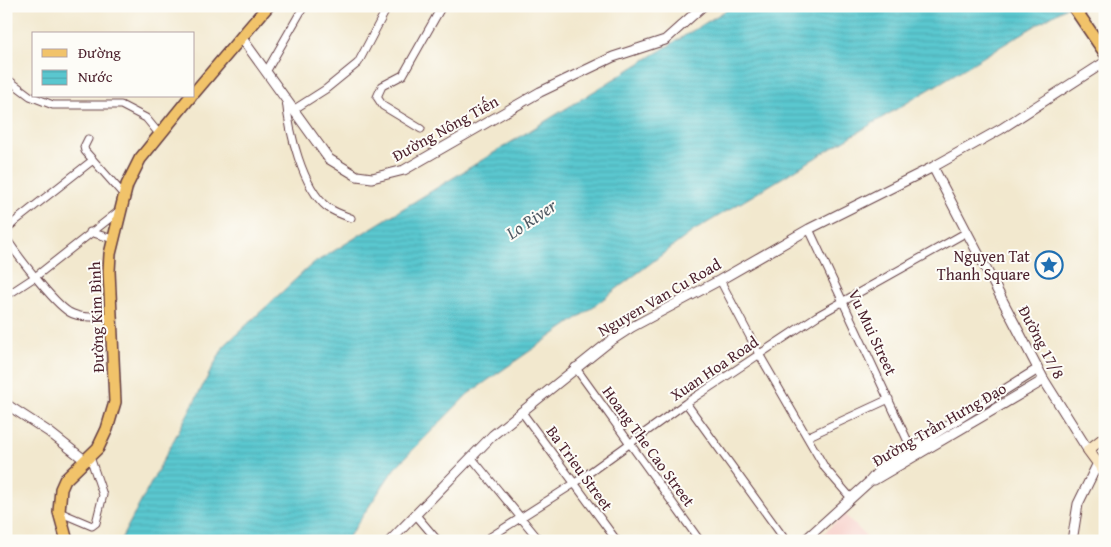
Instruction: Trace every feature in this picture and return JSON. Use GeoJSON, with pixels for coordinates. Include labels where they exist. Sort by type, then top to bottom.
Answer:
{"type":"FeatureCollection","features":[{"type":"Feature","properties":{"kind":"main road"},"geometry":{"type":"LineString","coordinates":[[196,90],[268,6]]}},
{"type":"Feature","properties":{"kind":"main road"},"geometry":{"type":"LineString","coordinates":[[1073,6],[1105,53]]}},
{"type":"Feature","properties":{"kind":"main road","name":"Đường Kim Bình"},"geometry":{"type":"LineString","coordinates":[[67,541],[59,512],[59,496],[65,480],[101,444],[115,402],[109,271],[113,239],[123,194],[140,159],[189,98]]}},
{"type":"Feature","properties":{"kind":"main road"},"geometry":{"type":"LineString","coordinates":[[1088,450],[1105,437]]}},
{"type":"Feature","properties":{"kind":"main road","name":"Đường 17/8"},"geometry":{"type":"LineString","coordinates":[[1088,450],[1105,473]]}},
{"type":"Feature","properties":{"kind":"street"},"geometry":{"type":"LineString","coordinates":[[266,72],[304,6]]}},
{"type":"Feature","properties":{"kind":"street"},"geometry":{"type":"LineString","coordinates":[[293,110],[326,89],[358,63],[388,6]]}},
{"type":"Feature","properties":{"kind":"street"},"geometry":{"type":"LineString","coordinates":[[421,129],[383,106],[377,97],[382,86],[403,75],[442,6]]}},
{"type":"Feature","properties":{"kind":"street","name":"Đường Nông Tiến"},"geometry":{"type":"LineString","coordinates":[[242,36],[320,148],[342,169],[357,176],[372,178],[389,176],[404,170],[540,92],[612,58],[665,40],[703,6]]}},
{"type":"Feature","properties":{"kind":"street","name":"Nguyen Van Cu Road"},"geometry":{"type":"LineString","coordinates":[[390,541],[471,456],[521,411],[575,368],[632,327],[720,280],[809,229],[932,167],[1001,129],[1105,62]]}},
{"type":"Feature","properties":{"kind":"street"},"geometry":{"type":"LineString","coordinates":[[6,78],[32,97]]}},
{"type":"Feature","properties":{"kind":"street"},"geometry":{"type":"LineString","coordinates":[[35,98],[53,105],[121,104],[146,118],[160,135]]}},
{"type":"Feature","properties":{"kind":"street"},"geometry":{"type":"LineString","coordinates":[[286,100],[291,134],[314,193],[326,206],[351,218]]}},
{"type":"Feature","properties":{"kind":"street"},"geometry":{"type":"LineString","coordinates":[[88,139],[84,147],[123,194]]}},
{"type":"Feature","properties":{"kind":"street"},"geometry":{"type":"LineString","coordinates":[[93,160],[9,227],[6,236],[35,277],[69,312],[81,316],[112,317]]}},
{"type":"Feature","properties":{"kind":"street","name":"Đường 17/8"},"geometry":{"type":"LineString","coordinates":[[932,167],[1044,380],[1088,450]]}},
{"type":"Feature","properties":{"kind":"street"},"geometry":{"type":"LineString","coordinates":[[6,296],[35,277],[119,211]]}},
{"type":"Feature","properties":{"kind":"street","name":"Vu Mui Street"},"geometry":{"type":"LineString","coordinates":[[809,229],[911,448]]}},
{"type":"Feature","properties":{"kind":"street"},"geometry":{"type":"LineString","coordinates":[[90,232],[113,239]]}},
{"type":"Feature","properties":{"kind":"street","name":"Xuan Hoa Road"},"geometry":{"type":"LineString","coordinates":[[484,541],[576,483],[686,403],[843,300],[967,232]]}},
{"type":"Feature","properties":{"kind":"street"},"geometry":{"type":"LineString","coordinates":[[720,280],[759,354],[825,468],[851,498]]}},
{"type":"Feature","properties":{"kind":"street","name":"Hoang The Cao Street"},"geometry":{"type":"LineString","coordinates":[[575,368],[700,541]]}},
{"type":"Feature","properties":{"kind":"street","name":"Đường Trần Hưng Đạo"},"geometry":{"type":"LineString","coordinates":[[869,482],[883,466],[1038,369]]}},
{"type":"Feature","properties":{"kind":"street","name":"Đường Trần Hưng Đạo"},"geometry":{"type":"LineString","coordinates":[[869,482],[888,473],[1044,380]]}},
{"type":"Feature","properties":{"kind":"street"},"geometry":{"type":"LineString","coordinates":[[807,437],[889,399]]}},
{"type":"Feature","properties":{"kind":"street"},"geometry":{"type":"LineString","coordinates":[[686,403],[786,541]]}},
{"type":"Feature","properties":{"kind":"street"},"geometry":{"type":"LineString","coordinates":[[6,404],[88,459],[103,495],[96,524],[92,526],[59,512]]}},
{"type":"Feature","properties":{"kind":"street","name":"Ba Trieu Street"},"geometry":{"type":"LineString","coordinates":[[521,411],[617,541]]}},
{"type":"Feature","properties":{"kind":"street"},"geometry":{"type":"LineString","coordinates":[[471,456],[540,541]]}},
{"type":"Feature","properties":{"kind":"street"},"geometry":{"type":"LineString","coordinates":[[1072,541],[1078,504],[1098,463]]}},
{"type":"Feature","properties":{"kind":"street"},"geometry":{"type":"LineString","coordinates":[[804,541],[869,482]]}},
{"type":"Feature","properties":{"kind":"street"},"geometry":{"type":"LineString","coordinates":[[415,514],[438,541]]}},
{"type":"Feature","properties":{"kind":"shaded area"},"geometry":{"type":"Polygon","coordinates":[[[844,514],[871,541],[816,541],[844,514]]]}},
{"type":"Feature","properties":{"kind":"water","name":"Lo River"},"geometry":{"type":"Polygon","coordinates":[[[733,6],[1068,6],[692,232],[586,312],[468,394],[394,469],[346,541],[120,541],[224,346],[311,265],[733,6]]]}},
{"type":"Feature","properties":{"kind":"place","name":"Nguyen Tat Thanh Square"},"geometry":{"type":"Point","coordinates":[1049,265]}}]}
